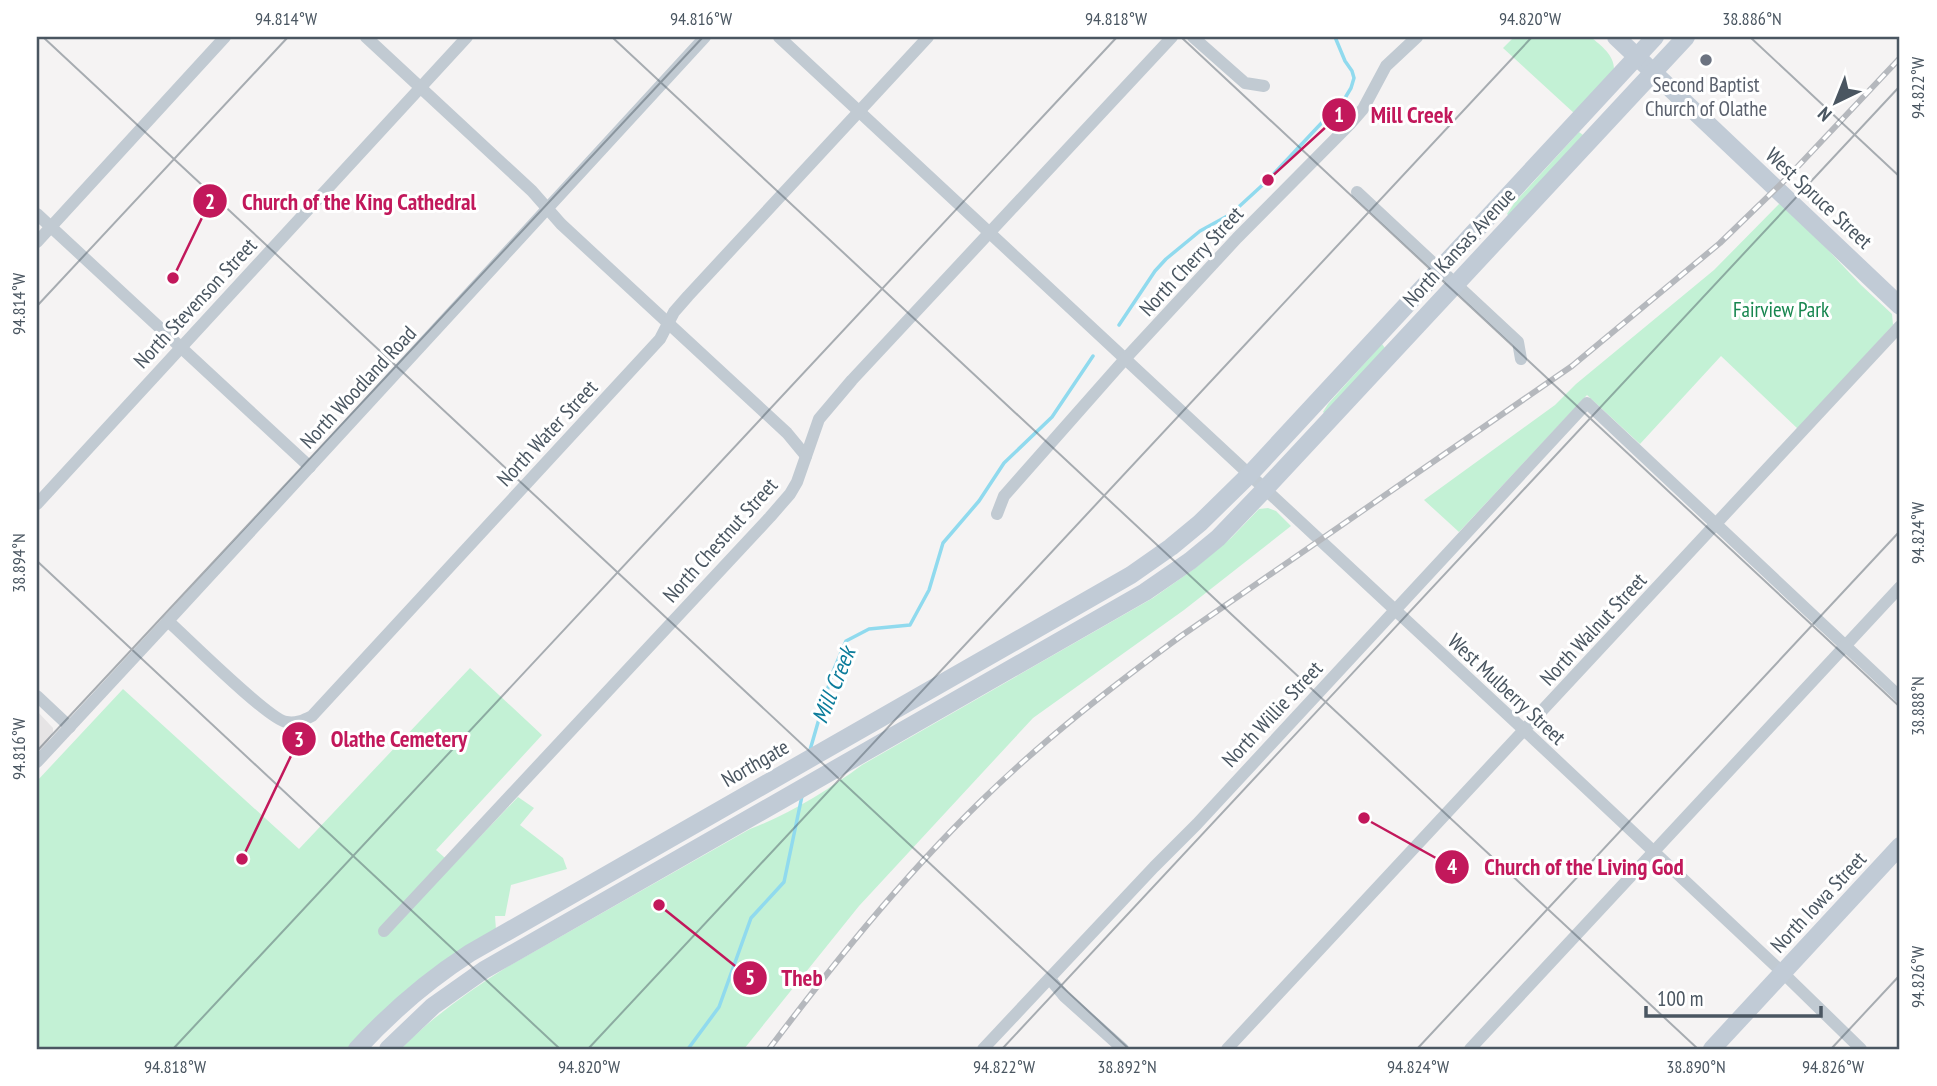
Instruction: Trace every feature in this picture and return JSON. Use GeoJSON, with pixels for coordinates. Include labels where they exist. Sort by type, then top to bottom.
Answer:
{"type":"FeatureCollection","features":[{"type":"Feature","properties":{"kind":"main road","name":"West Spruce Street"},"geometry":{"type":"LineString","coordinates":[[1616,37],[1900,306]]}},
{"type":"Feature","properties":{"kind":"main road","name":"North Kansas Avenue"},"geometry":{"type":"LineString","coordinates":[[1249,475],[1655,37]]}},
{"type":"Feature","properties":{"kind":"main road","name":"North Kansas Avenue"},"geometry":{"type":"LineString","coordinates":[[1265,489],[1686,37]]}},
{"type":"Feature","properties":{"kind":"main road","name":"Northgate"},"geometry":{"type":"LineString","coordinates":[[357,1049],[420,989],[461,958],[1130,575],[1191,531],[1249,475]]}},
{"type":"Feature","properties":{"kind":"main road"},"geometry":{"type":"LineString","coordinates":[[388,1049],[433,1006],[484,970],[1145,592],[1218,538],[1265,489]]}},
{"type":"Feature","properties":{"kind":"main road","name":"North Iowa Street"},"geometry":{"type":"LineString","coordinates":[[1712,1049],[1900,846]]}},
{"type":"Feature","properties":{"kind":"street"},"geometry":{"type":"LineString","coordinates":[[37,242],[225,37]]}},
{"type":"Feature","properties":{"kind":"street"},"geometry":{"type":"LineString","coordinates":[[366,37],[532,191],[561,224],[787,433],[806,456]]}},
{"type":"Feature","properties":{"kind":"street","name":"North Stevenson Street"},"geometry":{"type":"LineString","coordinates":[[37,503],[467,37]]}},
{"type":"Feature","properties":{"kind":"street","name":"North Woodland Road"},"geometry":{"type":"LineString","coordinates":[[37,762],[705,37]]}},
{"type":"Feature","properties":{"kind":"street","name":"West Mulberry Street"},"geometry":{"type":"LineString","coordinates":[[779,37],[1783,973],[1861,1049]]}},
{"type":"Feature","properties":{"kind":"street","name":"North Water Street"},"geometry":{"type":"LineString","coordinates":[[169,621],[261,706],[284,722],[299,723],[312,716],[660,339],[674,312],[688,296],[928,37]]}},
{"type":"Feature","properties":{"kind":"street","name":"North Chestnut Street"},"geometry":{"type":"LineString","coordinates":[[384,931],[770,517],[797,482],[820,419],[852,380],[1172,37]]}},
{"type":"Feature","properties":{"kind":"street"},"geometry":{"type":"LineString","coordinates":[[1193,37],[1244,83],[1264,86]]}},
{"type":"Feature","properties":{"kind":"street","name":"North Cherry Street"},"geometry":{"type":"LineString","coordinates":[[997,514],[1004,496],[1125,359],[1237,238],[1350,124],[1363,109],[1386,65],[1416,37]]}},
{"type":"Feature","properties":{"kind":"street"},"geometry":{"type":"LineString","coordinates":[[1357,192],[1518,342],[1521,359]]}},
{"type":"Feature","properties":{"kind":"street"},"geometry":{"type":"LineString","coordinates":[[37,214],[310,467]]}},
{"type":"Feature","properties":{"kind":"street","name":"North Walnut Street"},"geometry":{"type":"LineString","coordinates":[[1227,1049],[1900,326]]}},
{"type":"Feature","properties":{"kind":"street","name":"North Willie Street"},"geometry":{"type":"LineString","coordinates":[[983,1049],[1197,824],[1587,403],[1716,524]]}},
{"type":"Feature","properties":{"kind":"street"},"geometry":{"type":"LineString","coordinates":[[1716,524],[1900,697]]}},
{"type":"Feature","properties":{"kind":"street"},"geometry":{"type":"LineString","coordinates":[[1473,1048],[1900,587]]}},
{"type":"Feature","properties":{"kind":"street"},"geometry":{"type":"LineString","coordinates":[[37,696],[70,727]]}},
{"type":"Feature","properties":{"kind":"street"},"geometry":{"type":"LineString","coordinates":[[1050,979],[1123,1049]]}},
{"type":"Feature","properties":{"kind":"shaded area"},"geometry":{"type":"Polygon","coordinates":[[[37,711],[53,728],[53,732],[37,754],[37,711]]]}},
{"type":"Feature","properties":{"kind":"green space"},"geometry":{"type":"Polygon","coordinates":[[[1514,37],[1591,37],[1610,56],[1614,71],[1575,114],[1503,48],[1514,37]]]}},
{"type":"Feature","properties":{"kind":"green space"},"geometry":{"type":"Polygon","coordinates":[[[1579,132],[1583,135],[1511,218],[1507,214],[1515,202],[1579,132]]]}},
{"type":"Feature","properties":{"kind":"green space","name":"Fairview Park"},"geometry":{"type":"Polygon","coordinates":[[[1782,201],[1892,314],[1893,325],[1798,429],[1721,356],[1640,444],[1587,395],[1459,532],[1424,500],[1555,405],[1576,384],[1714,270],[1782,201]]]}},
{"type":"Feature","properties":{"kind":"green space"},"geometry":{"type":"Polygon","coordinates":[[[1382,344],[1385,348],[1327,416],[1323,412],[1328,404],[1382,344]]]}},
{"type":"Feature","properties":{"kind":"green space"},"geometry":{"type":"Polygon","coordinates":[[[1259,509],[1276,511],[1291,526],[1184,610],[1033,718],[859,906],[744,1049],[401,1049],[451,1005],[507,967],[750,829],[808,801],[862,765],[1153,598],[1231,538],[1259,509]]]}},
{"type":"Feature","properties":{"kind":"green space"},"geometry":{"type":"Polygon","coordinates":[[[470,668],[542,735],[436,850],[453,865],[518,797],[534,808],[520,825],[563,858],[567,869],[511,885],[505,916],[495,916],[496,930],[349,1049],[37,1049],[37,781],[123,689],[299,849],[470,668]]]}},
{"type":"Feature","properties":{"kind":"waterway","name":"Mill Creek"},"geometry":{"type":"LineString","coordinates":[[1119,325],[1166,259],[1200,231],[1231,214],[1268,180],[1345,98],[1354,78],[1335,37]]}},
{"type":"Feature","properties":{"kind":"waterway","name":"Mill Creek"},"geometry":{"type":"LineString","coordinates":[[810,750],[832,674],[846,641],[869,629],[910,625],[929,590],[943,543],[979,501],[1004,463],[1052,417],[1093,356]]}},
{"type":"Feature","properties":{"kind":"waterway","name":"Mill Creek"},"geometry":{"type":"LineString","coordinates":[[688,1049],[719,1007],[751,918],[784,882],[802,796]]}},
{"type":"Feature","properties":{"kind":"railway"},"geometry":{"type":"LineString","coordinates":[[769,1049],[896,891],[980,802],[1052,736],[1181,636],[1572,366],[1720,243],[1786,179],[1900,58]]}},
{"type":"Feature","properties":{"kind":"place","name":"Second Baptist Church of Olathe"},"geometry":{"type":"Point","coordinates":[1706,60]}},
{"type":"Feature","properties":{"kind":"place","name":"Mill Creek"},"geometry":{"type":"Point","coordinates":[1268,180]}},
{"type":"Feature","properties":{"kind":"place","name":"Church of the King Cathedral"},"geometry":{"type":"Point","coordinates":[173,278]}},
{"type":"Feature","properties":{"kind":"place","name":"Church of the Living God"},"geometry":{"type":"Point","coordinates":[1364,818]}},
{"type":"Feature","properties":{"kind":"place","name":"Olathe Cemetery"},"geometry":{"type":"Point","coordinates":[242,859]}},
{"type":"Feature","properties":{"kind":"place","name":"Theb"},"geometry":{"type":"Point","coordinates":[659,905]}}]}
